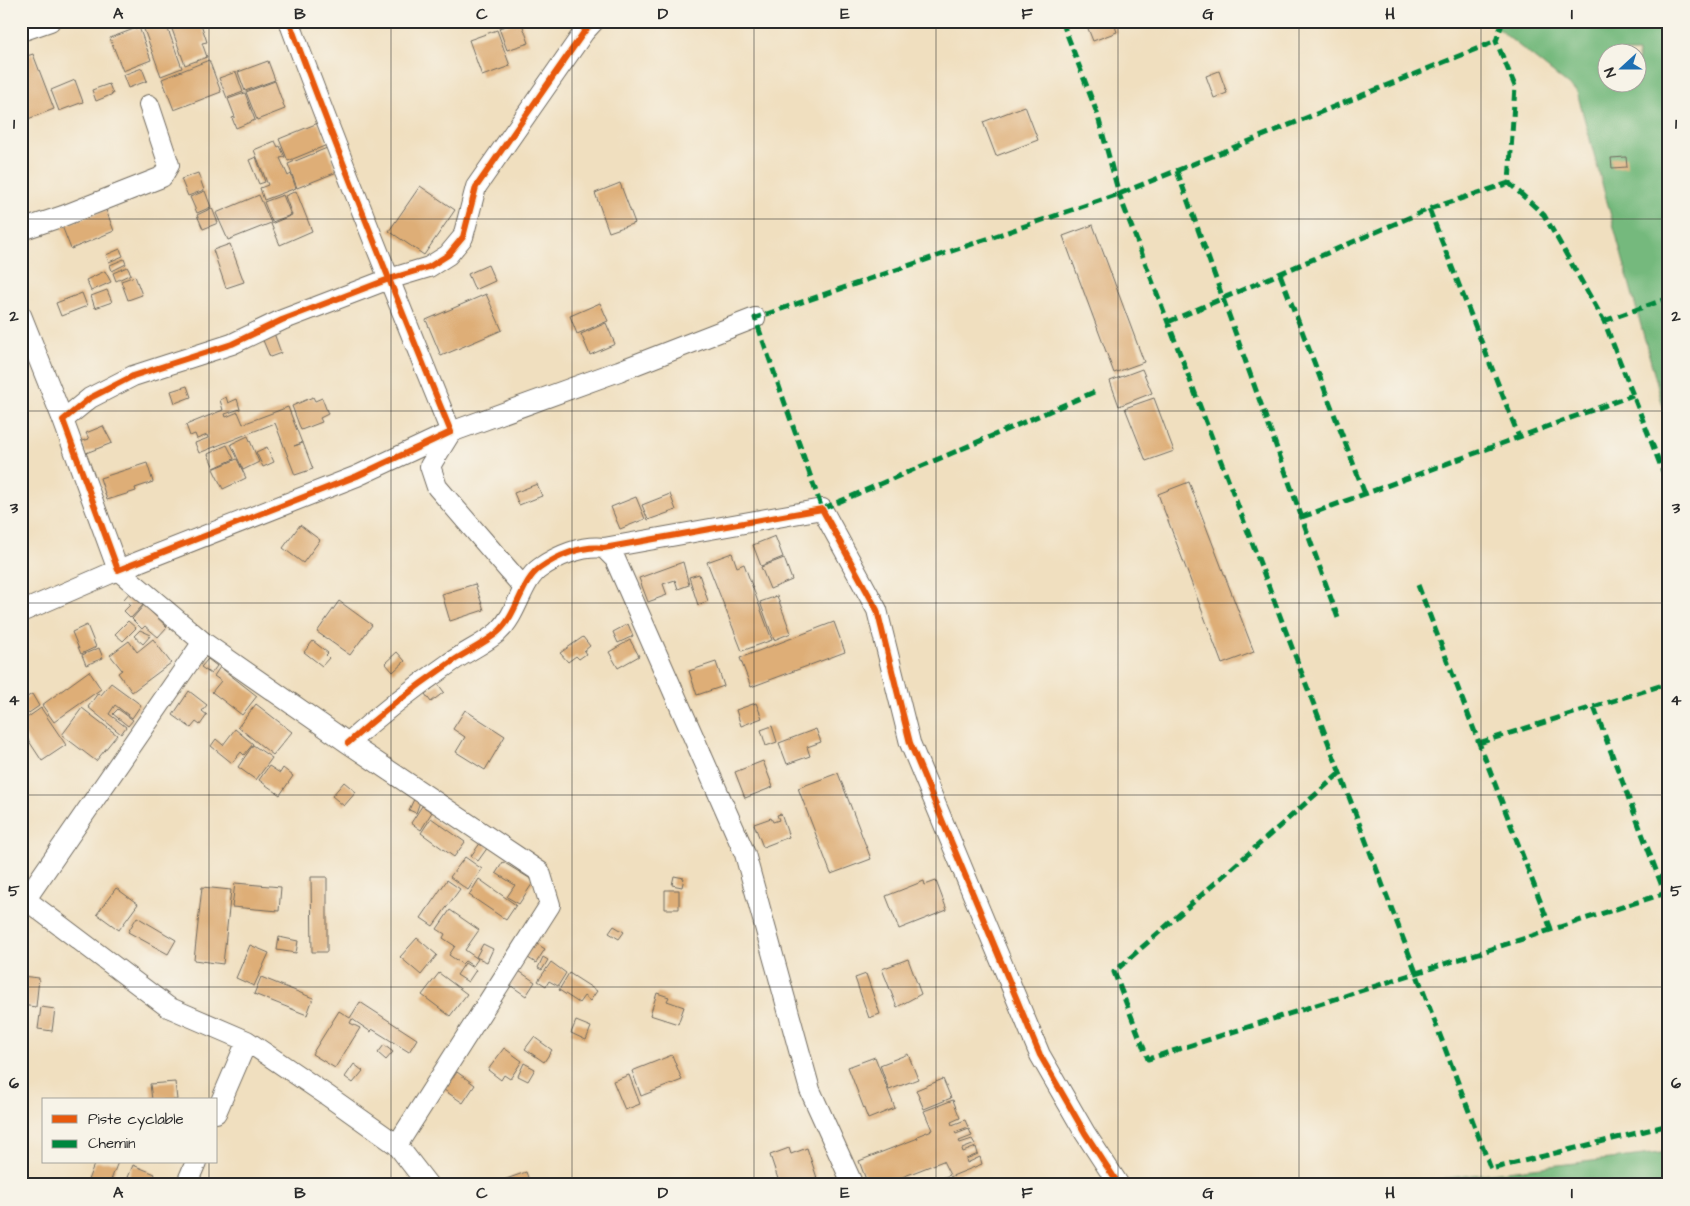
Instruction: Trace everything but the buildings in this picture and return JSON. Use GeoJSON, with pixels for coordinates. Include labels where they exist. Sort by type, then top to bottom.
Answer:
{"type":"FeatureCollection","features":[{"type":"Feature","properties":{"kind":"street"},"geometry":{"type":"LineString","coordinates":[[21,31],[50,21]]}},
{"type":"Feature","properties":{"kind":"street"},"geometry":{"type":"LineString","coordinates":[[289,21],[450,432]]}},
{"type":"Feature","properties":{"kind":"street"},"geometry":{"type":"LineString","coordinates":[[63,420],[90,398],[133,376],[232,344],[282,320],[389,279],[429,267],[448,255],[463,237],[476,188],[584,32],[594,21]]}},
{"type":"Feature","properties":{"kind":"street"},"geometry":{"type":"LineString","coordinates":[[21,230],[39,225],[162,177],[169,166],[149,105]]}},
{"type":"Feature","properties":{"kind":"street"},"geometry":{"type":"LineString","coordinates":[[21,315],[63,420],[118,570],[203,642],[348,744],[540,872],[550,905],[397,1145]]}},
{"type":"Feature","properties":{"kind":"street"},"geometry":{"type":"LineString","coordinates":[[21,612],[118,570],[358,476],[450,432],[619,371],[755,318]]}},
{"type":"Feature","properties":{"kind":"street"},"geometry":{"type":"LineString","coordinates":[[450,432],[430,466],[437,487],[524,588]]}},
{"type":"Feature","properties":{"kind":"street"},"geometry":{"type":"LineString","coordinates":[[348,744],[374,719],[447,664],[498,632],[515,613],[524,588],[537,570],[556,558],[592,546],[604,548],[822,509],[877,610],[910,743],[1040,1056],[1085,1133],[1119,1185]]}},
{"type":"Feature","properties":{"kind":"street"},"geometry":{"type":"LineString","coordinates":[[604,548],[615,559],[745,854],[810,1090],[853,1185]]}},
{"type":"Feature","properties":{"kind":"street"},"geometry":{"type":"LineString","coordinates":[[203,642],[23,900],[168,1007],[247,1041],[397,1145],[428,1185]]}},
{"type":"Feature","properties":{"kind":"street"},"geometry":{"type":"LineString","coordinates":[[218,1108],[247,1041]]}},
{"type":"Feature","properties":{"kind":"street"},"geometry":{"type":"LineString","coordinates":[[186,1185],[195,1164]]}},
{"type":"Feature","properties":{"kind":"green space"},"geometry":{"type":"Polygon","coordinates":[[[1488,21],[1669,21],[1669,428],[1577,92],[1488,21]]]}},
{"type":"Feature","properties":{"kind":"green space"},"geometry":{"type":"Polygon","coordinates":[[[1669,1152],[1669,1185],[1388,1185],[1669,1152]]]}},
{"type":"Feature","properties":{"kind":"marked path"},"geometry":{"type":"LineString","coordinates":[[1062,21],[1097,113],[1119,194],[1491,1169],[1669,1125]]}},
{"type":"Feature","properties":{"kind":"marked path"},"geometry":{"type":"LineString","coordinates":[[1503,21],[1496,41],[1515,86],[1509,183],[1544,215],[1604,321],[1669,487]]}},
{"type":"Feature","properties":{"kind":"marked path"},"geometry":{"type":"LineString","coordinates":[[1094,392],[822,509],[755,318],[1119,194],[1496,41]]}},
{"type":"Feature","properties":{"kind":"marked path"},"geometry":{"type":"LineString","coordinates":[[1177,171],[1338,618]]}},
{"type":"Feature","properties":{"kind":"marked path"},"geometry":{"type":"LineString","coordinates":[[1168,322],[1429,209],[1509,183]]}},
{"type":"Feature","properties":{"kind":"marked path"},"geometry":{"type":"LineString","coordinates":[[1429,209],[1519,437]]}},
{"type":"Feature","properties":{"kind":"marked path"},"geometry":{"type":"LineString","coordinates":[[1280,274],[1365,494]]}},
{"type":"Feature","properties":{"kind":"marked path"},"geometry":{"type":"LineString","coordinates":[[1604,321],[1669,298]]}},
{"type":"Feature","properties":{"kind":"marked path"},"geometry":{"type":"LineString","coordinates":[[1302,517],[1633,395]]}},
{"type":"Feature","properties":{"kind":"marked path"},"geometry":{"type":"LineString","coordinates":[[1418,585],[1551,929]]}},
{"type":"Feature","properties":{"kind":"marked path"},"geometry":{"type":"LineString","coordinates":[[1479,743],[1669,683]]}},
{"type":"Feature","properties":{"kind":"marked path"},"geometry":{"type":"LineString","coordinates":[[1594,707],[1665,894]]}},
{"type":"Feature","properties":{"kind":"marked path"},"geometry":{"type":"LineString","coordinates":[[1340,773],[1114,972],[1148,1059],[1669,892]]}},
{"type":"Feature","properties":{"kind":"cycle path"},"geometry":{"type":"LineString","coordinates":[[289,21],[368,227],[389,278],[409,329],[451,432],[357,476],[118,570],[63,420],[90,398],[133,376],[232,344],[282,320],[389,279],[429,267],[448,255],[463,237],[476,187],[584,32],[594,21]]}},
{"type":"Feature","properties":{"kind":"cycle path"},"geometry":{"type":"LineString","coordinates":[[348,743],[421,683],[498,632],[505,625],[528,581],[540,568],[554,559],[570,552],[587,548],[604,548],[822,509],[877,610],[910,743],[1040,1055],[1085,1133],[1119,1185]]}}]}
